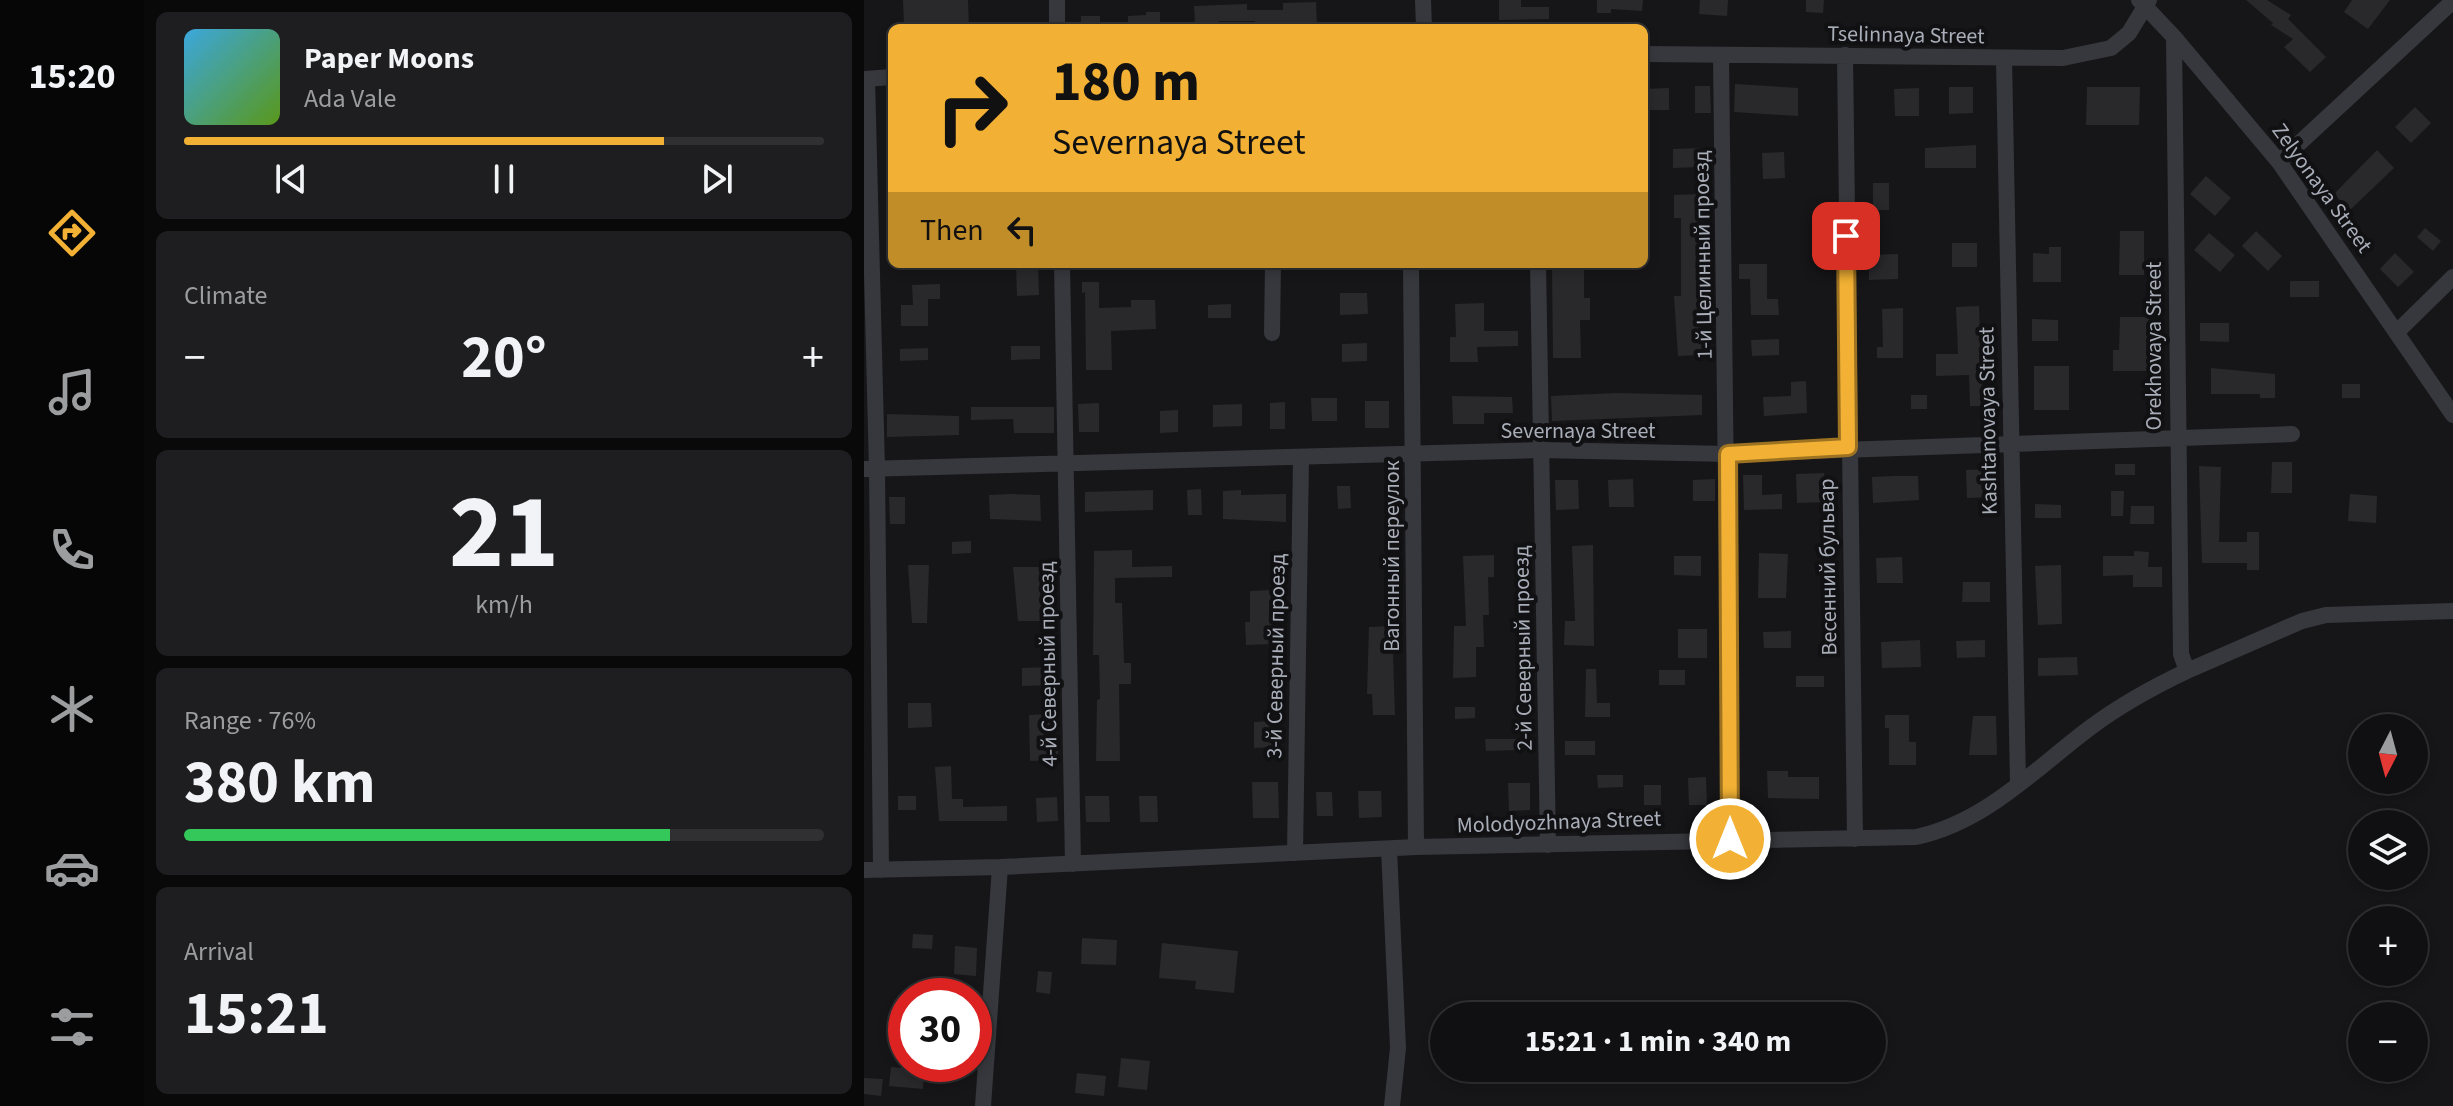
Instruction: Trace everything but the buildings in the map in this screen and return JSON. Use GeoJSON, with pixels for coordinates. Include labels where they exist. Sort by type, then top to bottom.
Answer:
{"type":"FeatureCollection","features":[{"type":"Feature","properties":{"kind":"street"},"geometry":{"type":"LineString","coordinates":[[1057,0],[1057,24]]}},
{"type":"Feature","properties":{"kind":"street"},"geometry":{"type":"LineString","coordinates":[[1423,0],[1424,24]]}},
{"type":"Feature","properties":{"kind":"street"},"geometry":{"type":"LineString","coordinates":[[2279,162],[2453,1]]}},
{"type":"Feature","properties":{"kind":"street","name":"Zelyonaya Street"},"geometry":{"type":"LineString","coordinates":[[2144,2],[2279,162],[2453,415]]}},
{"type":"Feature","properties":{"kind":"street","name":"Tselinnaya Street"},"geometry":{"type":"LineString","coordinates":[[1648,54],[2063,58],[2111,48],[2129,33],[2144,2]]}},
{"type":"Feature","properties":{"kind":"street","name":"Orekhovaya Street"},"geometry":{"type":"LineString","coordinates":[[2174,37],[2181,654],[2187,671]]}},
{"type":"Feature","properties":{"kind":"street","name":"1-й Целинный проезд"},"geometry":{"type":"LineString","coordinates":[[1721,55],[1728,454],[1730,839]]}},
{"type":"Feature","properties":{"kind":"street","name":"Весенний бульвар"},"geometry":{"type":"LineString","coordinates":[[1845,55],[1855,839]]}},
{"type":"Feature","properties":{"kind":"street","name":"Kashtanovaya Street"},"geometry":{"type":"LineString","coordinates":[[2004,59],[2018,783]]}},
{"type":"Feature","properties":{"kind":"street"},"geometry":{"type":"LineString","coordinates":[[872,870],[871,469],[865,79],[888,77]]}},
{"type":"Feature","properties":{"kind":"street","name":"4-й Северный проезд"},"geometry":{"type":"LineString","coordinates":[[1062,268],[1073,864]]}},
{"type":"Feature","properties":{"kind":"street"},"geometry":{"type":"LineString","coordinates":[[1272,333],[1273,268]]}},
{"type":"Feature","properties":{"kind":"street","name":"Вагонный переулок"},"geometry":{"type":"LineString","coordinates":[[1411,268],[1416,847]]}},
{"type":"Feature","properties":{"kind":"street","name":"2-й Северный проезд"},"geometry":{"type":"LineString","coordinates":[[1538,268],[1548,845]]}},
{"type":"Feature","properties":{"kind":"street"},"geometry":{"type":"LineString","coordinates":[[2398,331],[2453,277]]}},
{"type":"Feature","properties":{"kind":"street","name":"Severnaya Street"},"geometry":{"type":"LineString","coordinates":[[871,469],[1541,450],[1728,454],[1848,447],[2292,434]]}},
{"type":"Feature","properties":{"kind":"street","name":"3-й Северный проезд"},"geometry":{"type":"LineString","coordinates":[[1295,853],[1301,459]]}},
{"type":"Feature","properties":{"kind":"street","name":"Molodyozhnaya Street"},"geometry":{"type":"LineString","coordinates":[[872,870],[1073,864],[1416,847],[1916,837],[1948,830],[1978,815],[2136,695],[2187,671],[2314,618],[2453,611]]}},
{"type":"Feature","properties":{"kind":"street"},"geometry":{"type":"LineString","coordinates":[[1389,849],[1398,1048],[1392,1106]]}},
{"type":"Feature","properties":{"kind":"street"},"geometry":{"type":"LineString","coordinates":[[983,1106],[1000,867]]}},
{"type":"Feature","properties":{"kind":"route"},"geometry":{"type":"LineString","coordinates":[[1730,839],[1728,454],[1848,447],[1846,236]]}}]}
